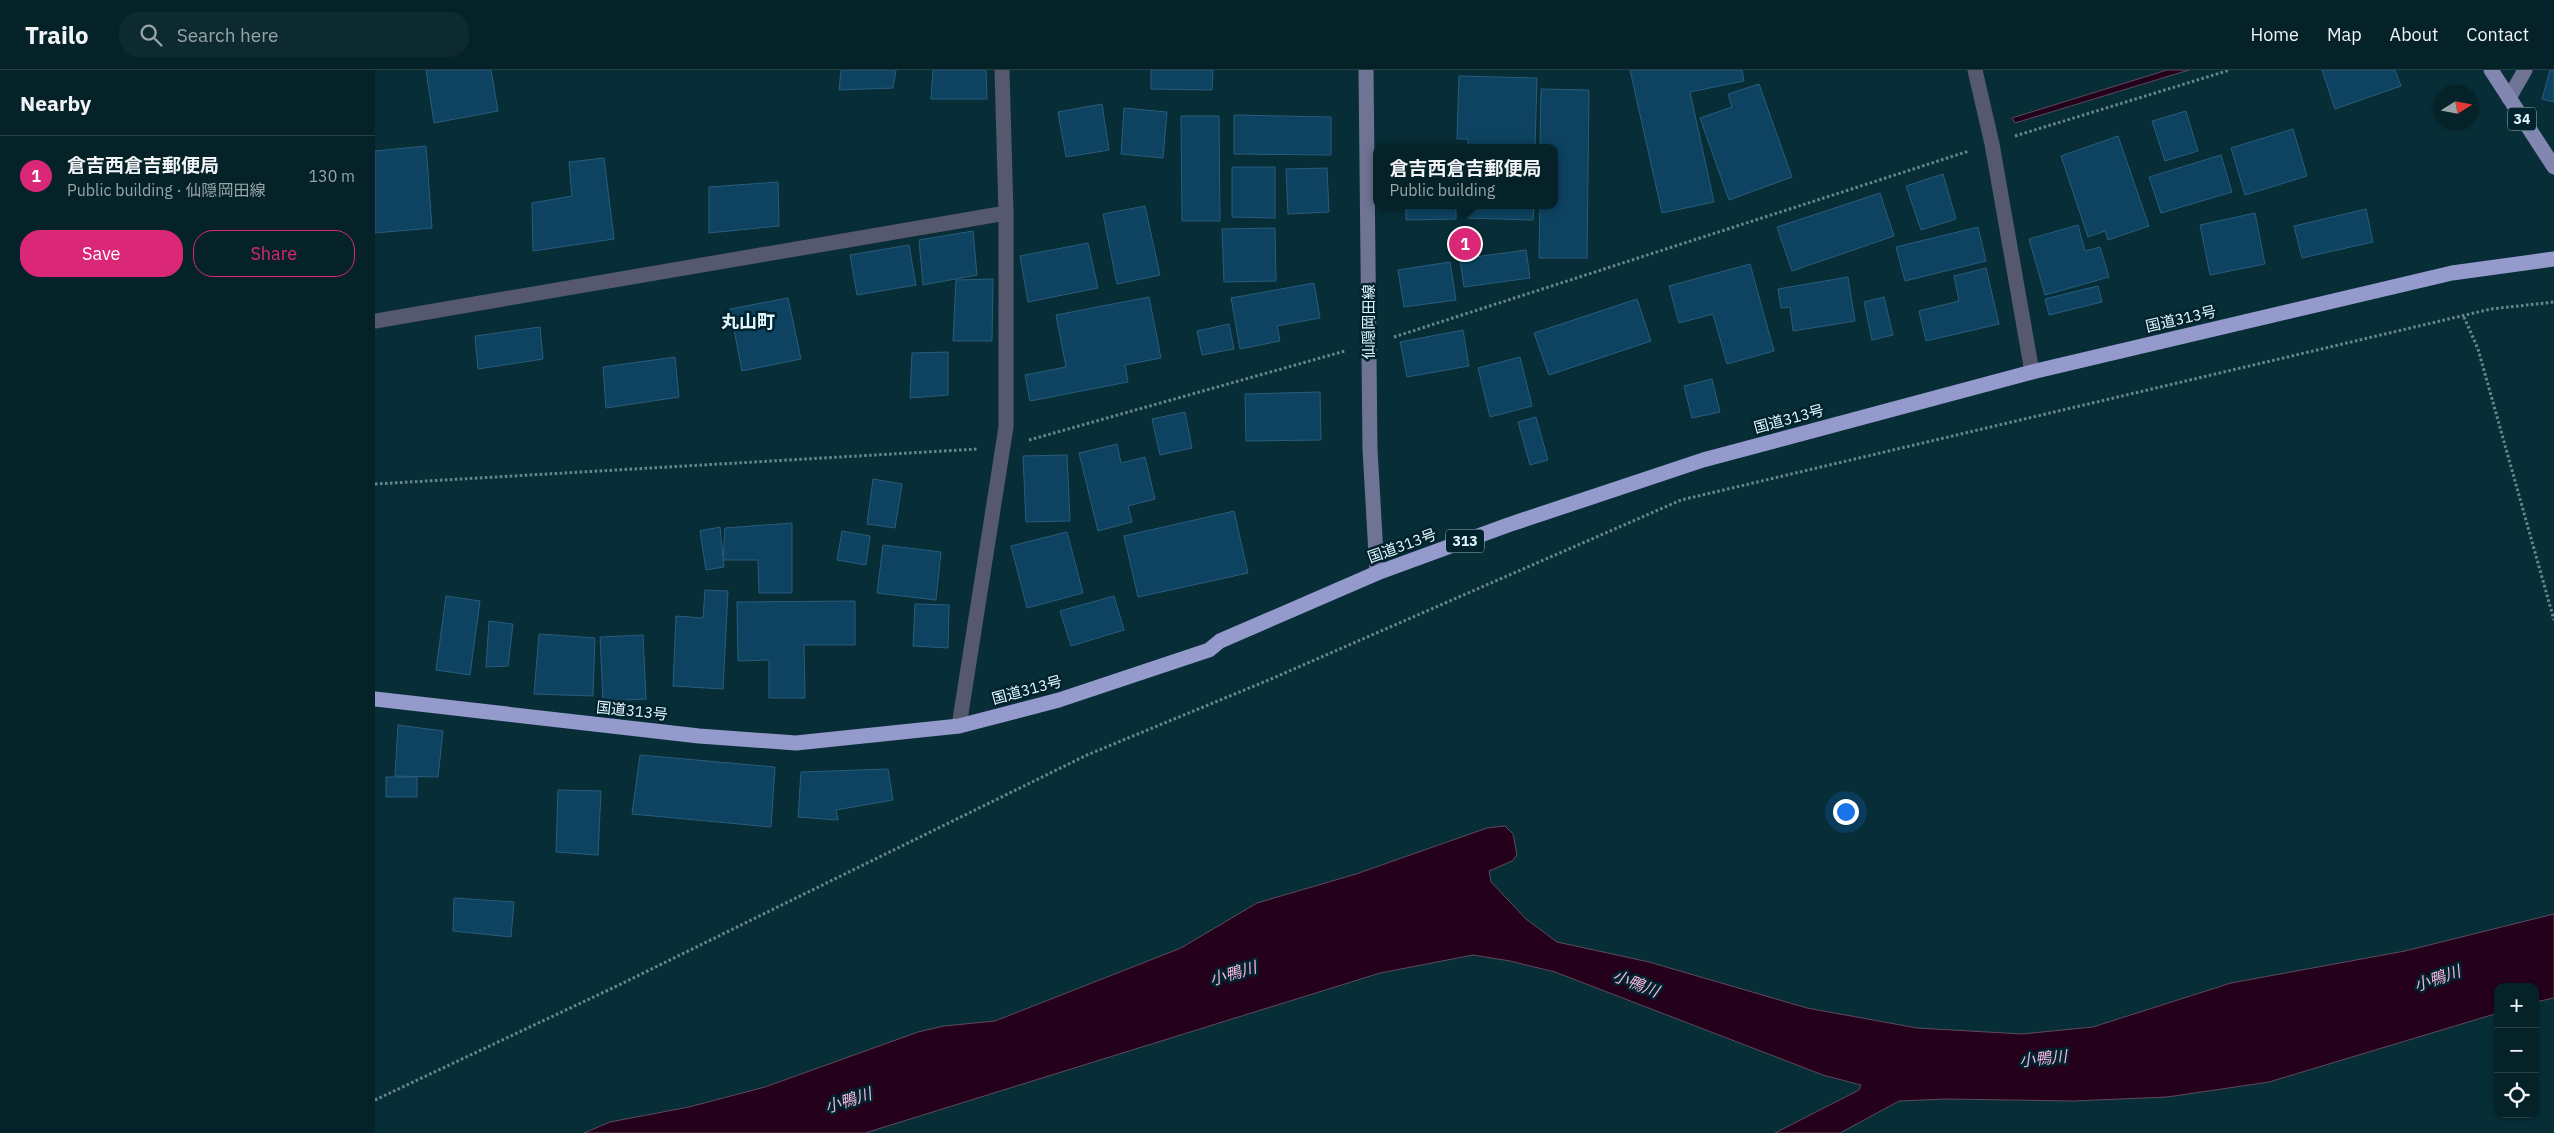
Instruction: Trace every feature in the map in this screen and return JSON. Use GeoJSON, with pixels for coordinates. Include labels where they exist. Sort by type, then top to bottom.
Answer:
{"type":"FeatureCollection","features":[{"type":"Feature","properties":{"kind":"highway","name":"国道313号"},"geometry":{"type":"LineString","coordinates":[[375,700],[699,736],[796,743],[959,726],[1059,700],[1209,650],[1220,641],[1377,573],[1508,525],[1703,460],[2032,372],[2452,273],[2554,260]]}},
{"type":"Feature","properties":{"kind":"main road","name":"仙隠岡田線"},"geometry":{"type":"LineString","coordinates":[[1366,70],[1370,449],[1377,573]]}},
{"type":"Feature","properties":{"kind":"main road","name":"34"},"geometry":{"type":"LineString","coordinates":[[2491,70],[2554,167]]}},
{"type":"Feature","properties":{"kind":"main road"},"geometry":{"type":"LineString","coordinates":[[2509,98],[2525,70]]}},
{"type":"Feature","properties":{"kind":"street"},"geometry":{"type":"LineString","coordinates":[[959,726],[1006,427],[1006,213],[1001,70]]}},
{"type":"Feature","properties":{"kind":"street"},"geometry":{"type":"LineString","coordinates":[[1975,70],[1992,144],[2032,372]]}},
{"type":"Feature","properties":{"kind":"street"},"geometry":{"type":"LineString","coordinates":[[375,321],[1006,213]]}},
{"type":"Feature","properties":{"kind":"path"},"geometry":{"type":"LineString","coordinates":[[375,484],[1004,447],[1370,345],[1992,144],[2230,70]]}},
{"type":"Feature","properties":{"kind":"path"},"geometry":{"type":"LineString","coordinates":[[375,1100],[619,985],[1087,755],[1271,679],[1681,500],[2464,317],[2491,309],[2554,302]]}},
{"type":"Feature","properties":{"kind":"path"},"geometry":{"type":"LineString","coordinates":[[2464,317],[2478,349],[2554,620]]}},
{"type":"Feature","properties":{"kind":"water"},"geometry":{"type":"Polygon","coordinates":[[[2167,70],[2189,70],[2015,123],[2012,118],[2167,70]]]}},
{"type":"Feature","properties":{"kind":"water","name":"小鴨川"},"geometry":{"type":"Polygon","coordinates":[[[1505,826],[1513,834],[1517,855],[1512,861],[1489,871],[1491,882],[1526,919],[1557,942],[1649,962],[1807,1008],[1917,1028],[2022,1034],[2093,1027],[2231,983],[2405,951],[2554,914],[2554,998],[2539,1001],[2539,983],[2494,983],[2494,1014],[2269,1082],[2167,1097],[2073,1101],[1946,1099],[1899,1101],[1840,1133],[1775,1133],[1859,1090],[1861,1085],[1823,1075],[1555,972],[1510,961],[1473,955],[1380,973],[865,1133],[584,1133],[610,1122],[689,1107],[765,1087],[918,1032],[944,1026],[995,1021],[1181,948],[1257,903],[1356,874],[1487,828],[1505,826]]]}},
{"type":"Feature","properties":{"kind":"building"},"geometry":{"type":"Polygon","coordinates":[[[426,70],[491,70],[498,111],[434,123],[426,70]]]}},
{"type":"Feature","properties":{"kind":"building"},"geometry":{"type":"Polygon","coordinates":[[[841,70],[896,70],[893,88],[839,90],[841,70]]]}},
{"type":"Feature","properties":{"kind":"building"},"geometry":{"type":"Polygon","coordinates":[[[933,70],[986,70],[987,99],[931,99],[933,70]]]}},
{"type":"Feature","properties":{"kind":"building"},"geometry":{"type":"Polygon","coordinates":[[[1151,70],[1213,70],[1212,90],[1151,89],[1151,70]]]}},
{"type":"Feature","properties":{"kind":"building"},"geometry":{"type":"Polygon","coordinates":[[[1630,70],[1742,70],[1744,81],[1690,92],[1714,202],[1662,213],[1630,70]]]}},
{"type":"Feature","properties":{"kind":"building"},"geometry":{"type":"Polygon","coordinates":[[[2322,70],[2395,70],[2401,86],[2335,109],[2322,70]]]}},
{"type":"Feature","properties":{"kind":"building"},"geometry":{"type":"Polygon","coordinates":[[[2550,70],[2554,70],[2554,102],[2542,99],[2550,70]]]}},
{"type":"Feature","properties":{"kind":"building"},"geometry":{"type":"Polygon","coordinates":[[[1459,76],[1537,78],[1535,144],[1468,144],[1468,139],[1457,139],[1459,76]]]}},
{"type":"Feature","properties":{"kind":"building"},"geometry":{"type":"Polygon","coordinates":[[[1759,84],[1792,177],[1729,200],[1700,118],[1732,107],[1728,94],[1759,84]]]}},
{"type":"Feature","properties":{"kind":"building"},"geometry":{"type":"Polygon","coordinates":[[[1541,89],[1589,90],[1587,258],[1539,258],[1540,209],[1558,209],[1558,144],[1540,144],[1541,89]]]}},
{"type":"Feature","properties":{"kind":"building"},"geometry":{"type":"Polygon","coordinates":[[[1102,104],[1109,150],[1066,157],[1058,112],[1102,104]]]}},
{"type":"Feature","properties":{"kind":"building"},"geometry":{"type":"Polygon","coordinates":[[[1124,108],[1167,112],[1163,158],[1121,154],[1124,108]]]}},
{"type":"Feature","properties":{"kind":"building"},"geometry":{"type":"Polygon","coordinates":[[[2186,111],[2198,151],[2165,161],[2152,121],[2186,111]]]}},
{"type":"Feature","properties":{"kind":"building"},"geometry":{"type":"Polygon","coordinates":[[[1234,115],[1331,117],[1331,155],[1234,154],[1234,115]]]}},
{"type":"Feature","properties":{"kind":"building"},"geometry":{"type":"Polygon","coordinates":[[[1181,116],[1219,116],[1220,221],[1182,221],[1181,116]]]}},
{"type":"Feature","properties":{"kind":"building"},"geometry":{"type":"Polygon","coordinates":[[[2293,129],[2307,176],[2245,195],[2231,148],[2293,129]]]}},
{"type":"Feature","properties":{"kind":"building"},"geometry":{"type":"Polygon","coordinates":[[[2118,136],[2149,226],[2108,240],[2105,231],[2088,237],[2061,156],[2118,136]]]}},
{"type":"Feature","properties":{"kind":"building"},"geometry":{"type":"Polygon","coordinates":[[[426,146],[432,228],[375,233],[375,151],[426,146]]]}},
{"type":"Feature","properties":{"kind":"building"},"geometry":{"type":"Polygon","coordinates":[[[2221,155],[2232,192],[2161,213],[2149,177],[2221,155]]]}},
{"type":"Feature","properties":{"kind":"building"},"geometry":{"type":"Polygon","coordinates":[[[604,158],[614,239],[533,251],[532,203],[572,196],[569,162],[604,158]]]}},
{"type":"Feature","properties":{"kind":"building"},"geometry":{"type":"Polygon","coordinates":[[[1232,167],[1275,167],[1275,218],[1232,217],[1232,167]]]}},
{"type":"Feature","properties":{"kind":"building"},"geometry":{"type":"Polygon","coordinates":[[[1327,168],[1329,212],[1288,214],[1286,169],[1327,168]]]}},
{"type":"Feature","properties":{"kind":"building"},"geometry":{"type":"Polygon","coordinates":[[[1943,174],[1956,219],[1921,230],[1906,186],[1943,174]]]}},
{"type":"Feature","properties":{"kind":"building"},"geometry":{"type":"Polygon","coordinates":[[[778,182],[779,226],[709,233],[709,187],[778,182]]]}},
{"type":"Feature","properties":{"kind":"building"},"geometry":{"type":"Polygon","coordinates":[[[1880,193],[1894,236],[1792,271],[1777,227],[1880,193]]]}},
{"type":"Feature","properties":{"kind":"building"},"geometry":{"type":"Polygon","coordinates":[[[1145,206],[1160,275],[1117,284],[1103,214],[1145,206]]]}},
{"type":"Feature","properties":{"kind":"building"},"geometry":{"type":"Polygon","coordinates":[[[1406,209],[1456,209],[1456,219],[1406,220],[1406,209]]]}},
{"type":"Feature","properties":{"kind":"building"},"geometry":{"type":"Polygon","coordinates":[[[1467,209],[1534,209],[1533,220],[1466,218],[1467,209]]]}},
{"type":"Feature","properties":{"kind":"building"},"geometry":{"type":"Polygon","coordinates":[[[2366,209],[2373,242],[2302,258],[2294,226],[2366,209]]]}},
{"type":"Feature","properties":{"kind":"building"},"geometry":{"type":"Polygon","coordinates":[[[2255,213],[2265,264],[2210,275],[2200,225],[2255,213]]]}},
{"type":"Feature","properties":{"kind":"building"},"geometry":{"type":"Polygon","coordinates":[[[2078,225],[2085,251],[2100,247],[2109,277],[2045,295],[2029,239],[2078,225]]]}},
{"type":"Feature","properties":{"kind":"building"},"geometry":{"type":"Polygon","coordinates":[[[1978,227],[1986,261],[1905,281],[1896,247],[1978,227]]]}},
{"type":"Feature","properties":{"kind":"building"},"geometry":{"type":"Polygon","coordinates":[[[1275,228],[1276,281],[1224,282],[1222,229],[1275,228]]]}},
{"type":"Feature","properties":{"kind":"building"},"geometry":{"type":"Polygon","coordinates":[[[973,231],[977,275],[923,285],[919,240],[973,231]]]}},
{"type":"Feature","properties":{"kind":"building"},"geometry":{"type":"Polygon","coordinates":[[[1088,243],[1098,288],[1028,302],[1020,256],[1088,243]]]}},
{"type":"Feature","properties":{"kind":"building"},"geometry":{"type":"Polygon","coordinates":[[[909,245],[916,285],[857,295],[850,255],[909,245]]]}},
{"type":"Feature","properties":{"kind":"building"},"geometry":{"type":"Polygon","coordinates":[[[1526,250],[1530,278],[1464,287],[1460,259],[1526,250]]]}},
{"type":"Feature","properties":{"kind":"building"},"geometry":{"type":"Polygon","coordinates":[[[1450,262],[1456,300],[1404,307],[1398,270],[1450,262]]]}},
{"type":"Feature","properties":{"kind":"building"},"geometry":{"type":"Polygon","coordinates":[[[1750,264],[1774,351],[1727,364],[1713,314],[1679,323],[1669,286],[1750,264]]]}},
{"type":"Feature","properties":{"kind":"building"},"geometry":{"type":"Polygon","coordinates":[[[1986,268],[1999,324],[1926,341],[1919,311],[1959,301],[1954,276],[1986,268]]]}},
{"type":"Feature","properties":{"kind":"building"},"geometry":{"type":"Polygon","coordinates":[[[1848,277],[1855,321],[1793,331],[1790,307],[1781,308],[1778,289],[1848,277]]]}},
{"type":"Feature","properties":{"kind":"building"},"geometry":{"type":"Polygon","coordinates":[[[993,279],[992,341],[953,341],[956,280],[993,279]]]}},
{"type":"Feature","properties":{"kind":"building"},"geometry":{"type":"Polygon","coordinates":[[[1314,283],[1320,318],[1277,326],[1280,341],[1240,349],[1231,298],[1314,283]]]}},
{"type":"Feature","properties":{"kind":"building"},"geometry":{"type":"Polygon","coordinates":[[[2098,286],[2102,302],[2049,315],[2045,299],[2098,286]]]}},
{"type":"Feature","properties":{"kind":"building"},"geometry":{"type":"Polygon","coordinates":[[[1149,297],[1161,358],[1125,365],[1128,382],[1030,401],[1025,375],[1066,367],[1056,315],[1149,297]]]}},
{"type":"Feature","properties":{"kind":"building"},"geometry":{"type":"Polygon","coordinates":[[[1884,297],[1893,335],[1872,340],[1864,302],[1884,297]]]}},
{"type":"Feature","properties":{"kind":"building"},"geometry":{"type":"Polygon","coordinates":[[[788,298],[801,359],[742,371],[730,309],[788,298]]]}},
{"type":"Feature","properties":{"kind":"building"},"geometry":{"type":"Polygon","coordinates":[[[1637,299],[1651,341],[1549,375],[1534,333],[1637,299]]]}},
{"type":"Feature","properties":{"kind":"building"},"geometry":{"type":"Polygon","coordinates":[[[1229,324],[1234,349],[1202,355],[1197,331],[1229,324]]]}},
{"type":"Feature","properties":{"kind":"building"},"geometry":{"type":"Polygon","coordinates":[[[540,327],[543,359],[478,369],[475,336],[540,327]]]}},
{"type":"Feature","properties":{"kind":"building"},"geometry":{"type":"Polygon","coordinates":[[[1463,330],[1469,366],[1407,377],[1400,342],[1463,330]]]}},
{"type":"Feature","properties":{"kind":"building"},"geometry":{"type":"Polygon","coordinates":[[[948,352],[948,395],[910,398],[912,353],[948,352]]]}},
{"type":"Feature","properties":{"kind":"building"},"geometry":{"type":"Polygon","coordinates":[[[675,357],[679,397],[606,408],[603,367],[675,357]]]}},
{"type":"Feature","properties":{"kind":"building"},"geometry":{"type":"Polygon","coordinates":[[[1520,357],[1532,406],[1490,417],[1478,368],[1520,357]]]}},
{"type":"Feature","properties":{"kind":"building"},"geometry":{"type":"Polygon","coordinates":[[[1712,379],[1720,412],[1692,418],[1684,386],[1712,379]]]}},
{"type":"Feature","properties":{"kind":"building"},"geometry":{"type":"Polygon","coordinates":[[[1320,392],[1321,440],[1246,441],[1245,394],[1320,392]]]}},
{"type":"Feature","properties":{"kind":"building"},"geometry":{"type":"Polygon","coordinates":[[[1185,412],[1192,448],[1160,455],[1152,419],[1185,412]]]}},
{"type":"Feature","properties":{"kind":"building"},"geometry":{"type":"Polygon","coordinates":[[[1536,417],[1548,460],[1530,465],[1518,422],[1536,417]]]}},
{"type":"Feature","properties":{"kind":"building"},"geometry":{"type":"Polygon","coordinates":[[[1117,444],[1121,463],[1145,457],[1155,499],[1128,506],[1132,522],[1098,531],[1079,453],[1117,444]]]}},
{"type":"Feature","properties":{"kind":"building"},"geometry":{"type":"Polygon","coordinates":[[[1067,455],[1070,521],[1026,522],[1023,456],[1067,455]]]}},
{"type":"Feature","properties":{"kind":"building"},"geometry":{"type":"Polygon","coordinates":[[[873,479],[902,484],[895,528],[867,524],[873,479]]]}},
{"type":"Feature","properties":{"kind":"building"},"geometry":{"type":"Polygon","coordinates":[[[1234,511],[1248,573],[1138,597],[1124,536],[1234,511]]]}},
{"type":"Feature","properties":{"kind":"building"},"geometry":{"type":"Polygon","coordinates":[[[792,523],[792,593],[759,593],[758,560],[723,560],[725,528],[792,523]]]}},
{"type":"Feature","properties":{"kind":"building"},"geometry":{"type":"Polygon","coordinates":[[[720,527],[724,567],[706,570],[700,531],[720,527]]]}},
{"type":"Feature","properties":{"kind":"building"},"geometry":{"type":"Polygon","coordinates":[[[842,531],[870,536],[866,565],[837,560],[842,531]]]}},
{"type":"Feature","properties":{"kind":"building"},"geometry":{"type":"Polygon","coordinates":[[[1067,532],[1083,593],[1027,608],[1011,546],[1067,532]]]}},
{"type":"Feature","properties":{"kind":"building"},"geometry":{"type":"Polygon","coordinates":[[[883,545],[941,552],[936,600],[877,593],[883,545]]]}},
{"type":"Feature","properties":{"kind":"building"},"geometry":{"type":"Polygon","coordinates":[[[705,590],[728,591],[723,689],[673,686],[676,616],[703,618],[705,590]]]}},
{"type":"Feature","properties":{"kind":"building"},"geometry":{"type":"Polygon","coordinates":[[[446,596],[480,601],[470,675],[436,670],[446,596]]]}},
{"type":"Feature","properties":{"kind":"building"},"geometry":{"type":"Polygon","coordinates":[[[1114,596],[1124,630],[1071,646],[1060,611],[1114,596]]]}},
{"type":"Feature","properties":{"kind":"building"},"geometry":{"type":"Polygon","coordinates":[[[855,601],[855,645],[804,645],[805,698],[769,698],[769,660],[738,661],[737,602],[855,601]]]}},
{"type":"Feature","properties":{"kind":"building"},"geometry":{"type":"Polygon","coordinates":[[[915,604],[949,605],[948,648],[913,646],[915,604]]]}},
{"type":"Feature","properties":{"kind":"building"},"geometry":{"type":"Polygon","coordinates":[[[489,621],[513,624],[508,666],[486,667],[489,621]]]}},
{"type":"Feature","properties":{"kind":"building"},"geometry":{"type":"Polygon","coordinates":[[[539,634],[595,638],[593,696],[534,694],[539,634]]]}},
{"type":"Feature","properties":{"kind":"building"},"geometry":{"type":"Polygon","coordinates":[[[643,635],[646,699],[603,701],[600,637],[643,635]]]}},
{"type":"Feature","properties":{"kind":"building"},"geometry":{"type":"Polygon","coordinates":[[[398,725],[443,731],[438,777],[395,776],[398,725]]]}},
{"type":"Feature","properties":{"kind":"building"},"geometry":{"type":"Polygon","coordinates":[[[640,755],[775,767],[771,827],[632,814],[640,755]]]}},
{"type":"Feature","properties":{"kind":"building"},"geometry":{"type":"Polygon","coordinates":[[[888,769],[893,800],[836,810],[838,820],[798,817],[801,772],[888,769]]]}},
{"type":"Feature","properties":{"kind":"building"},"geometry":{"type":"Polygon","coordinates":[[[386,777],[417,777],[417,797],[386,797],[386,777]]]}},
{"type":"Feature","properties":{"kind":"building"},"geometry":{"type":"Polygon","coordinates":[[[558,790],[601,791],[598,855],[556,852],[558,790]]]}},
{"type":"Feature","properties":{"kind":"building"},"geometry":{"type":"Polygon","coordinates":[[[454,898],[514,902],[511,937],[453,931],[454,898]]]}},
{"type":"Feature","properties":{"kind":"place","name":"倉吉西倉吉郵便局"},"geometry":{"type":"Point","coordinates":[1465,244]}},
{"type":"Feature","properties":{"kind":"district","name":"丸山町"},"geometry":{"type":"Point","coordinates":[748,322]}}]}
